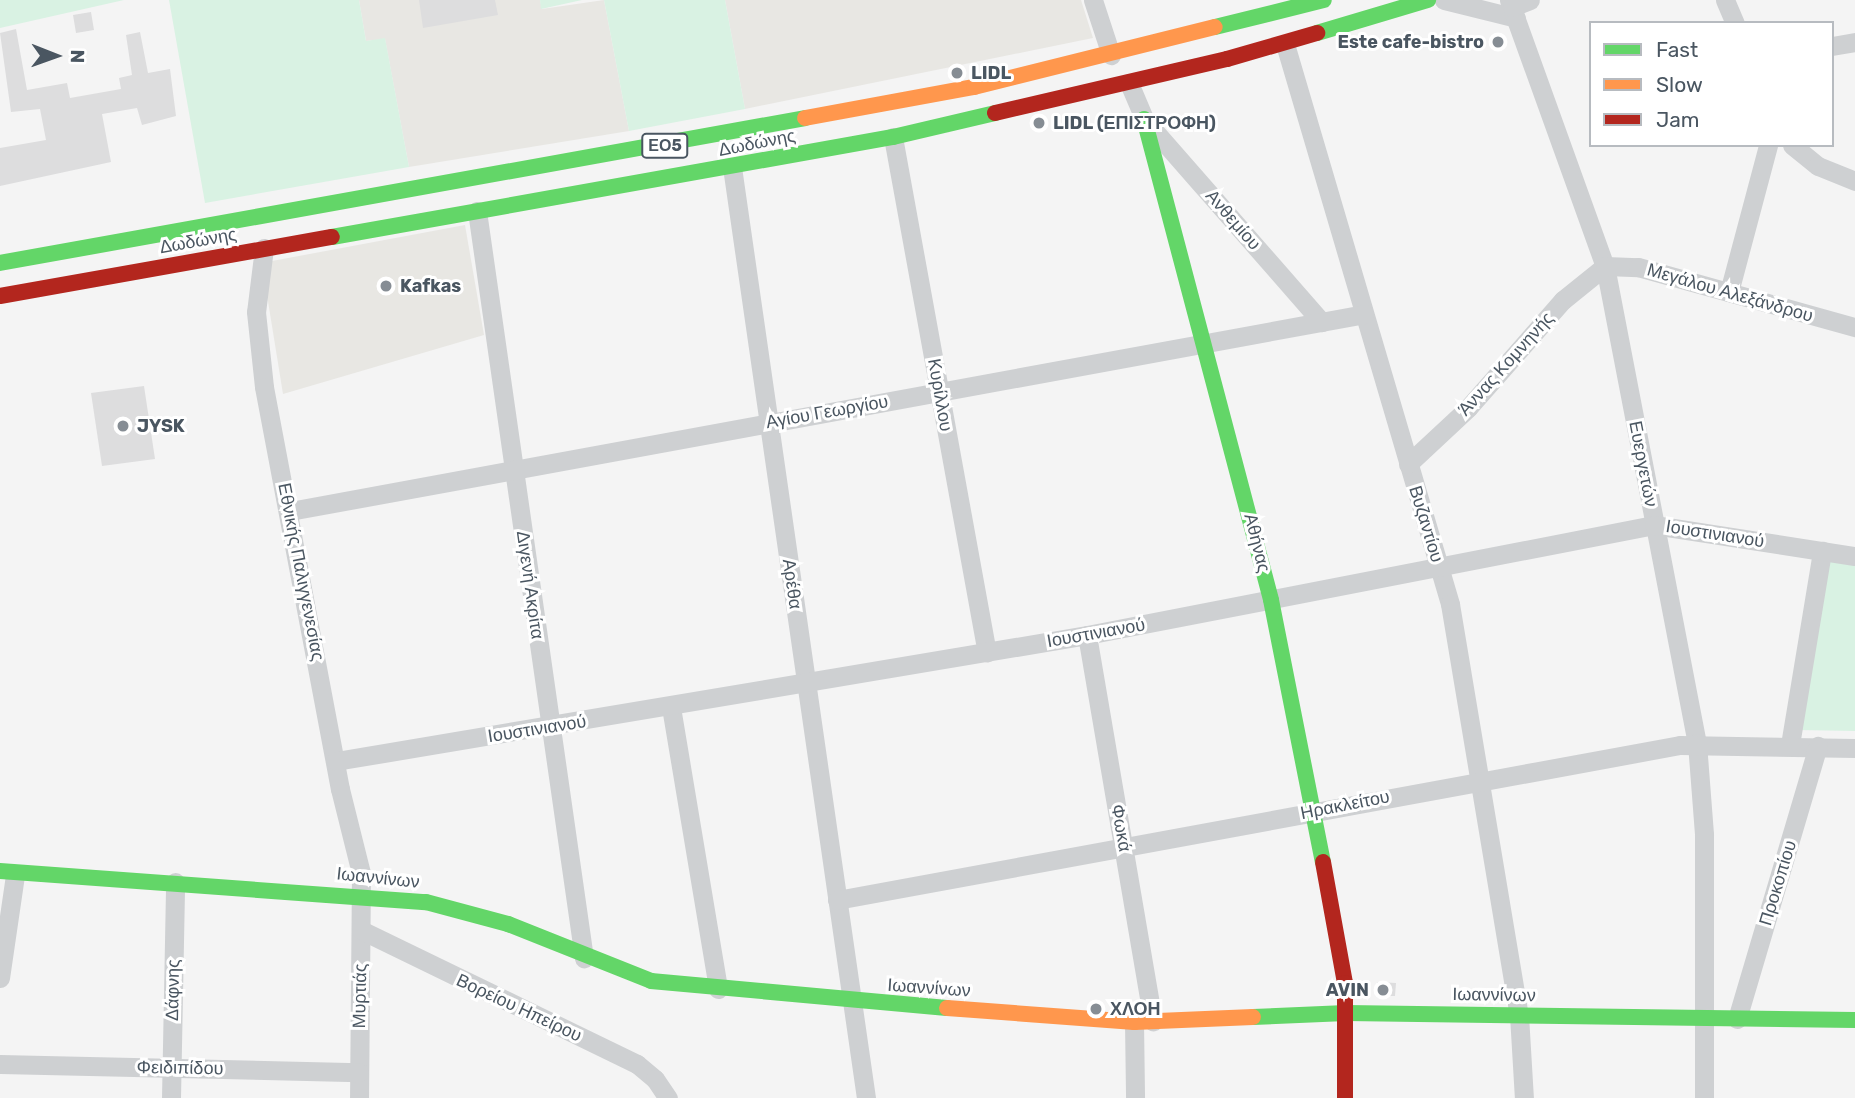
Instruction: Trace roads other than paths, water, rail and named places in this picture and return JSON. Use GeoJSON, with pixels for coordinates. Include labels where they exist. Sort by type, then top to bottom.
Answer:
{"type":"FeatureCollection","features":[{"type":"Feature","properties":{"kind":"main road","name":"Δωδώνης"},"geometry":{"type":"LineString","coordinates":[[0,263],[747,131],[1111,55],[1324,0]]}},
{"type":"Feature","properties":{"kind":"main road","name":"Δωδώνης"},"geometry":{"type":"LineString","coordinates":[[0,296],[732,167],[893,136],[1129,83],[1285,44],[1429,0]]}},
{"type":"Feature","properties":{"kind":"main road","name":"Αθήνας"},"geometry":{"type":"LineString","coordinates":[[1144,119],[1271,600],[1343,969],[1346,1013],[1345,1098]]}},
{"type":"Feature","properties":{"kind":"main road","name":"Ιωαννίνων"},"geometry":{"type":"LineString","coordinates":[[5,875],[175,882],[362,895],[473,912],[584,958],[650,981],[852,1001],[1144,1021],[1346,1013],[1855,1020]]}},
{"type":"Feature","properties":{"kind":"street"},"geometry":{"type":"LineString","coordinates":[[1093,0],[1111,55]]}},
{"type":"Feature","properties":{"kind":"street"},"geometry":{"type":"LineString","coordinates":[[1444,0],[1516,5]]}},
{"type":"Feature","properties":{"kind":"street"},"geometry":{"type":"LineString","coordinates":[[1726,0],[1734,21]]}},
{"type":"Feature","properties":{"kind":"street","name":"Ευεργετών"},"geometry":{"type":"LineString","coordinates":[[1516,5],[1605,266],[1697,743],[1704,835],[1704,1098]]}},
{"type":"Feature","properties":{"kind":"street"},"geometry":{"type":"LineString","coordinates":[[1834,46],[1855,43]]}},
{"type":"Feature","properties":{"kind":"street","name":"Βυζαντίου"},"geometry":{"type":"LineString","coordinates":[[1285,44],[1440,568],[1481,780],[1519,1015],[1524,1098]]}},
{"type":"Feature","properties":{"kind":"street","name":"Αθήνας"},"geometry":{"type":"LineString","coordinates":[[1129,83],[1144,119]]}},
{"type":"Feature","properties":{"kind":"street","name":"Ανθεμίου"},"geometry":{"type":"LineString","coordinates":[[1144,119],[1322,322]]}},
{"type":"Feature","properties":{"kind":"street","name":"Κυρίλλου"},"geometry":{"type":"LineString","coordinates":[[893,136],[988,653]]}},
{"type":"Feature","properties":{"kind":"street"},"geometry":{"type":"LineString","coordinates":[[1729,292],[1767,147]]}},
{"type":"Feature","properties":{"kind":"street"},"geometry":{"type":"LineString","coordinates":[[1794,147],[1818,166],[1855,181]]}},
{"type":"Feature","properties":{"kind":"street","name":"Αρέθα"},"geometry":{"type":"LineString","coordinates":[[732,167],[866,1098]]}},
{"type":"Feature","properties":{"kind":"street","name":"Διγενή Ακρίτα"},"geometry":{"type":"LineString","coordinates":[[477,211],[584,958]]}},
{"type":"Feature","properties":{"kind":"street","name":"Εθνικής Παλιγγενεσίας"},"geometry":{"type":"LineString","coordinates":[[264,248],[256,299],[258,349],[336,761],[359,858],[362,895]]}},
{"type":"Feature","properties":{"kind":"street","name":"Μεγάλου Αλεξάνδρου"},"geometry":{"type":"LineString","coordinates":[[1605,266],[1629,265],[1855,327]]}},
{"type":"Feature","properties":{"kind":"street","name":"Άννας Κομνηνής"},"geometry":{"type":"LineString","coordinates":[[1408,464],[1476,399],[1563,300],[1605,266]]}},
{"type":"Feature","properties":{"kind":"street","name":"Αγίου Γεωργίου"},"geometry":{"type":"LineString","coordinates":[[290,511],[1364,314]]}},
{"type":"Feature","properties":{"kind":"street","name":"Ιουστινιανού"},"geometry":{"type":"LineString","coordinates":[[336,761],[988,653],[1654,525],[1855,556]]}},
{"type":"Feature","properties":{"kind":"street"},"geometry":{"type":"LineString","coordinates":[[1790,745],[1822,551]]}},
{"type":"Feature","properties":{"kind":"street","name":"Φωκά"},"geometry":{"type":"LineString","coordinates":[[1087,635],[1124,846],[1144,1021],[1135,1098]]}},
{"type":"Feature","properties":{"kind":"street"},"geometry":{"type":"LineString","coordinates":[[671,706],[718,989]]}},
{"type":"Feature","properties":{"kind":"street","name":"Ηρακλείτου"},"geometry":{"type":"LineString","coordinates":[[837,900],[1481,780],[1697,743],[1855,748]]}},
{"type":"Feature","properties":{"kind":"street","name":"Προκοπίου"},"geometry":{"type":"LineString","coordinates":[[1737,1019],[1818,746]]}},
{"type":"Feature","properties":{"kind":"street"},"geometry":{"type":"LineString","coordinates":[[0,978],[5,875]]}},
{"type":"Feature","properties":{"kind":"street","name":"Δάφνης"},"geometry":{"type":"LineString","coordinates":[[171,1098],[175,882]]}},
{"type":"Feature","properties":{"kind":"street","name":"Μυρτιάς"},"geometry":{"type":"LineString","coordinates":[[359,1098],[362,895]]}},
{"type":"Feature","properties":{"kind":"street","name":"Βορείου Ηπείρου"},"geometry":{"type":"LineString","coordinates":[[361,930],[636,1065],[650,1074],[668,1098]]}},
{"type":"Feature","properties":{"kind":"street","name":"Φειδιπίδου"},"geometry":{"type":"LineString","coordinates":[[0,1064],[359,1072]]}},
{"type":"Feature","properties":{"kind":"place","name":"Este cafe-bistro"},"geometry":{"type":"Point","coordinates":[1498,42]}},
{"type":"Feature","properties":{"kind":"place","name":"LIDL"},"geometry":{"type":"Point","coordinates":[957,73]}},
{"type":"Feature","properties":{"kind":"place","name":"LIDL (ΕΠΙΣΤΡΟΦΗ)"},"geometry":{"type":"Point","coordinates":[1039,123]}},
{"type":"Feature","properties":{"kind":"place","name":"Kafkas"},"geometry":{"type":"Point","coordinates":[386,286]}},
{"type":"Feature","properties":{"kind":"place","name":"JYSK"},"geometry":{"type":"Point","coordinates":[123,426]}},
{"type":"Feature","properties":{"kind":"place","name":"AVIN"},"geometry":{"type":"Point","coordinates":[1383,990]}},
{"type":"Feature","properties":{"kind":"place","name":"ΧΛΟΗ"},"geometry":{"type":"Point","coordinates":[1096,1009]}}]}
